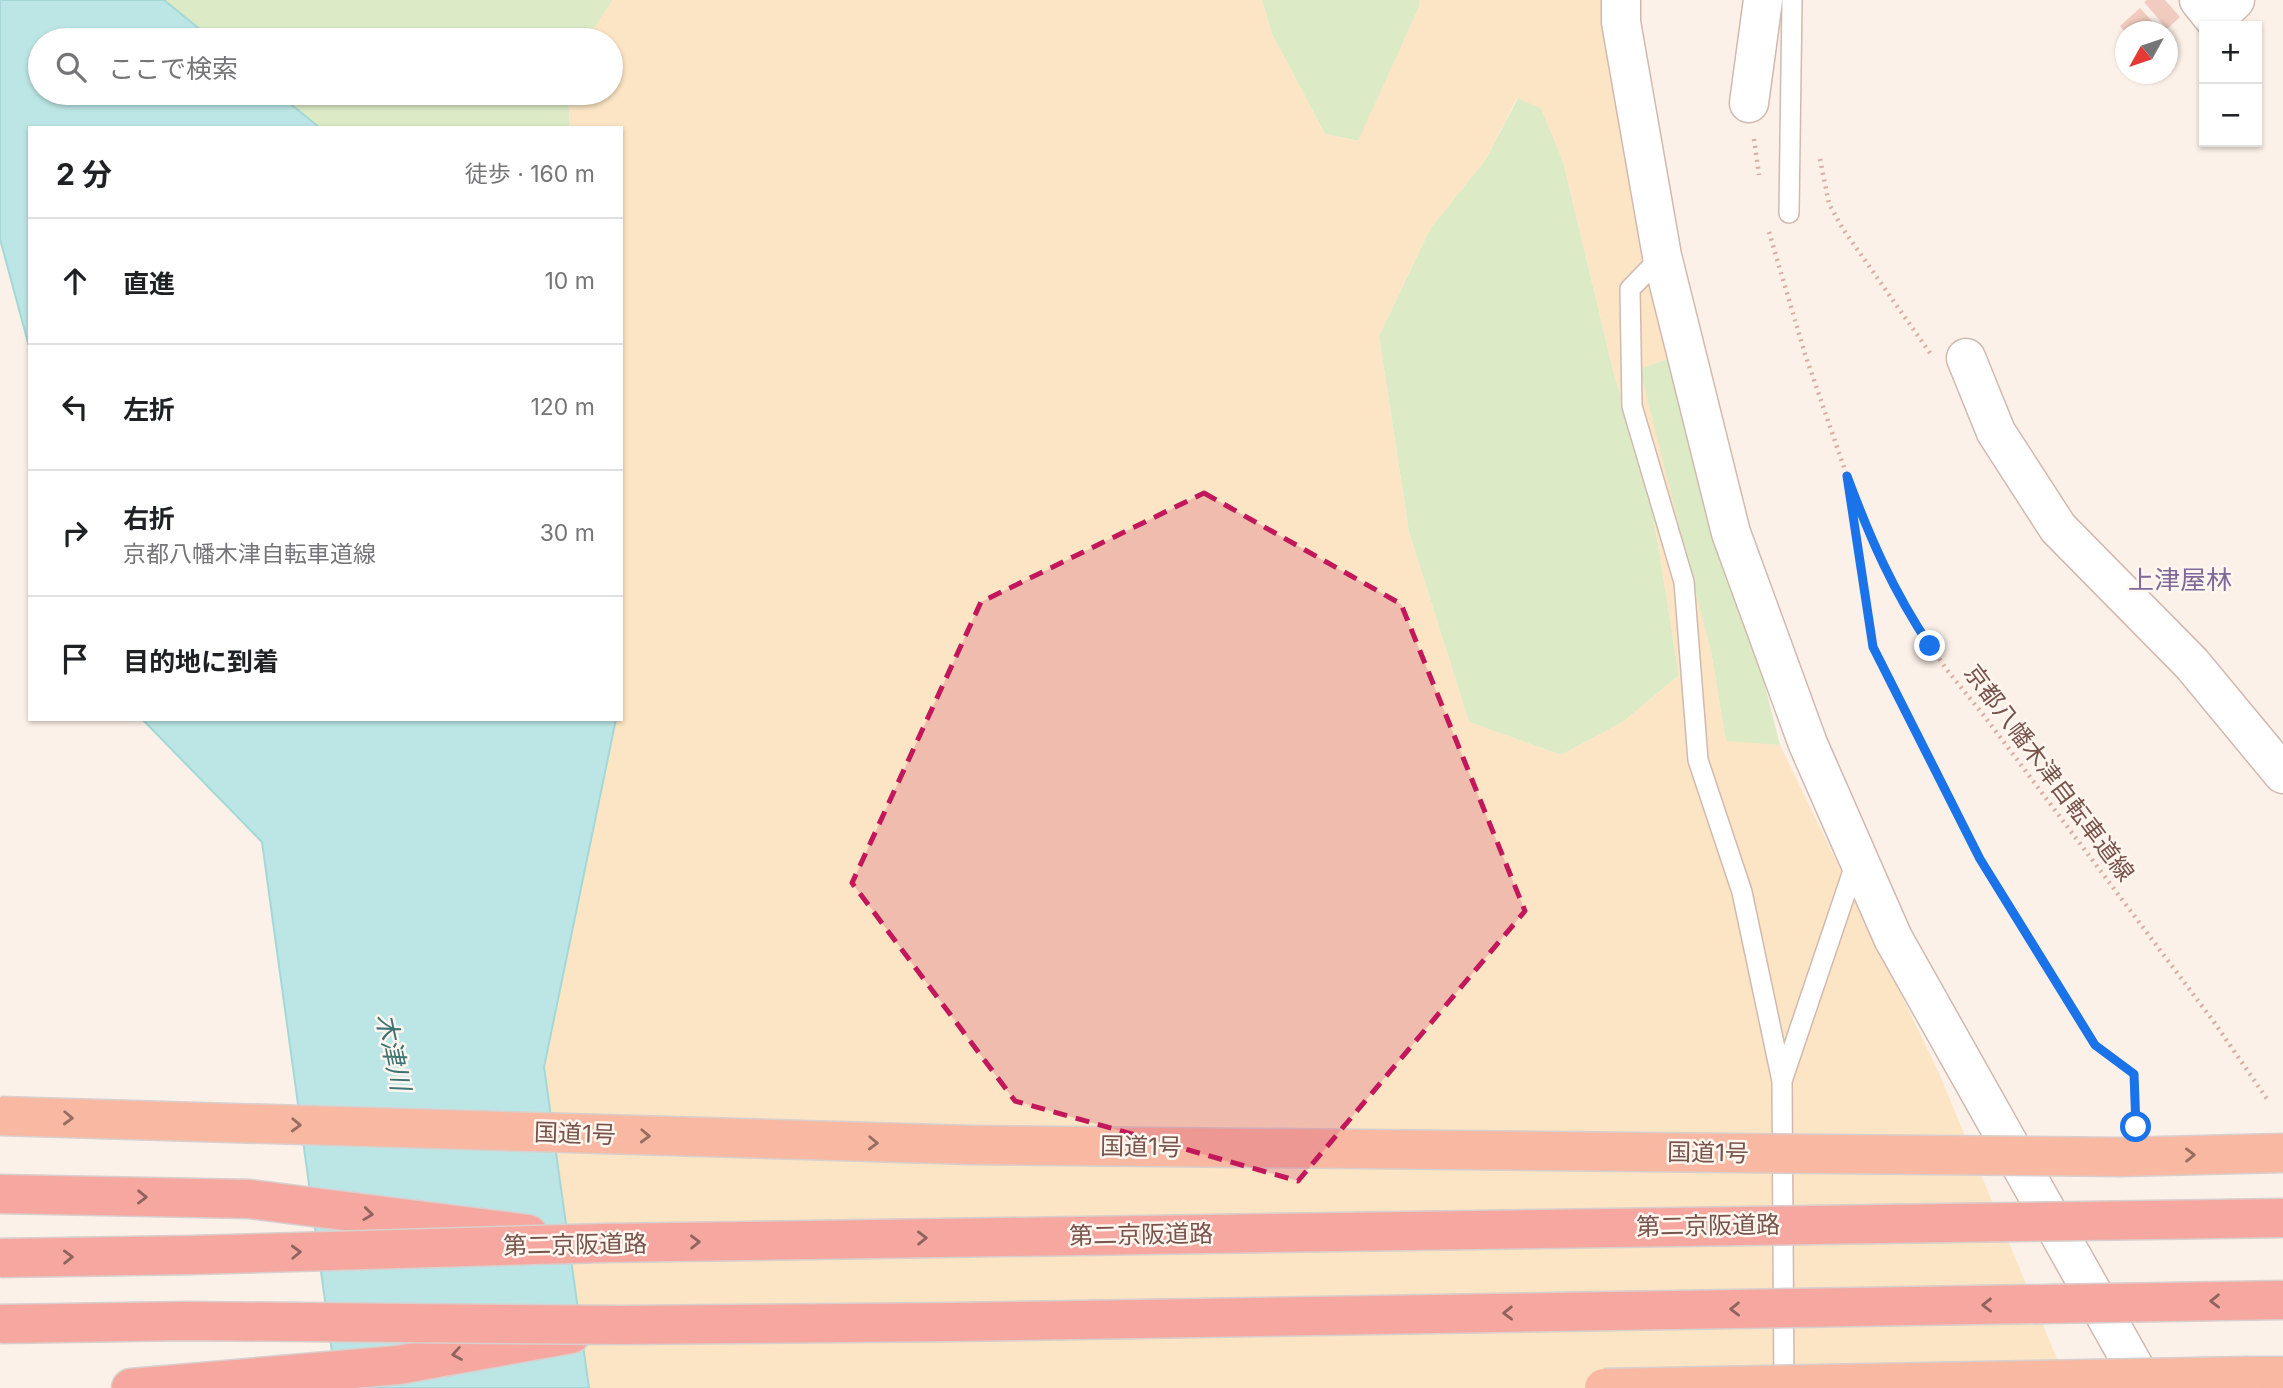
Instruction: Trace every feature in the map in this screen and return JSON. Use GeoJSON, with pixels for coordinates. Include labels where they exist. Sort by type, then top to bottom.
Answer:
{"type":"FeatureCollection","features":[{"type":"Feature","properties":{"kind":"highway","name":"国道1号"},"geometry":{"type":"LineString","coordinates":[[0,1116],[971,1146],[2129,1142],[2283,1153]]}},
{"type":"Feature","properties":{"kind":"highway"},"geometry":{"type":"LineString","coordinates":[[0,1194],[249,1199],[605,1243]]}},
{"type":"Feature","properties":{"kind":"highway","name":"第二京阪道路"},"geometry":{"type":"LineString","coordinates":[[0,1258],[605,1243],[2283,1218]]}},
{"type":"Feature","properties":{"kind":"highway"},"geometry":{"type":"LineString","coordinates":[[0,1324],[187,1321],[621,1325],[953,1322],[2283,1300]]}},
{"type":"Feature","properties":{"kind":"highway"},"geometry":{"type":"LineString","coordinates":[[131,1388],[398,1365],[621,1325]]}},
{"type":"Feature","properties":{"kind":"highway"},"geometry":{"type":"LineString","coordinates":[[1604,1388],[2266,1376]]}},
{"type":"Feature","properties":{"kind":"street"},"geometry":{"type":"LineString","coordinates":[[1621,0],[1620,22],[1662,256],[1731,533],[1808,744],[1893,939],[2146,1388]]}},
{"type":"Feature","properties":{"kind":"street"},"geometry":{"type":"LineString","coordinates":[[1749,103],[1763,0]]}},
{"type":"Feature","properties":{"kind":"street"},"geometry":{"type":"LineString","coordinates":[[2199,0],[2215,20],[2235,0]]}},
{"type":"Feature","properties":{"kind":"street"},"geometry":{"type":"LineString","coordinates":[[1948,356],[2058,528],[2192,664],[2283,774]]}},
{"type":"Feature","properties":{"kind":"lane"},"geometry":{"type":"LineString","coordinates":[[1789,213],[1792,0]]}},
{"type":"Feature","properties":{"kind":"lane"},"geometry":{"type":"LineString","coordinates":[[1662,256],[1630,289],[1632,406],[1684,582],[1698,760],[1742,892],[1782,1081],[1784,1388]]}},
{"type":"Feature","properties":{"kind":"lane"},"geometry":{"type":"LineString","coordinates":[[1782,1081],[1858,858]]}},
{"type":"Feature","properties":{"kind":"path"},"geometry":{"type":"LineString","coordinates":[[1749,103],[1760,184]]}},
{"type":"Feature","properties":{"kind":"path"},"geometry":{"type":"LineString","coordinates":[[1819,152],[1829,204],[1843,229],[1948,356]]}},
{"type":"Feature","properties":{"kind":"path","name":"京都八幡木津自転車道線"},"geometry":{"type":"LineString","coordinates":[[1768,225],[1805,354],[1847,476],[1876,552],[1916,625],[1947,670],[2214,1022],[2267,1099]]}},
{"type":"Feature","properties":{"kind":"path"},"geometry":{"type":"LineString","coordinates":[[1847,476],[1873,647],[1994,882],[2095,1045],[2134,1074],[2129,1142]]}},
{"type":"Feature","properties":{"kind":"highlighted area"},"geometry":{"type":"Polygon","coordinates":[[[1204,493],[1401,604],[1525,911],[1298,1181],[1015,1101],[852,883],[981,602],[1204,493]]]}},
{"type":"Feature","properties":{"kind":"green space"},"geometry":{"type":"Polygon","coordinates":[[[164,0],[613,0],[594,28],[198,28],[164,0]]]}},
{"type":"Feature","properties":{"kind":"green space"},"geometry":{"type":"Polygon","coordinates":[[[1262,0],[1420,0],[1359,141],[1325,134],[1272,34],[1262,0]]]}},
{"type":"Feature","properties":{"kind":"green space"},"geometry":{"type":"Polygon","coordinates":[[[1518,98],[1541,108],[1563,161],[1614,374],[1646,470],[1679,675],[1623,722],[1561,755],[1469,722],[1409,532],[1379,336],[1430,229],[1486,159],[1518,98]]]}},
{"type":"Feature","properties":{"kind":"green space"},"geometry":{"type":"Polygon","coordinates":[[[292,105],[569,105],[570,126],[318,126],[292,105]]]}},
{"type":"Feature","properties":{"kind":"green space"},"geometry":{"type":"Polygon","coordinates":[[[1673,357],[1737,576],[1780,745],[1726,742],[1712,657],[1639,369],[1673,357]]]}},
{"type":"Feature","properties":{"kind":"sand"},"geometry":{"type":"Polygon","coordinates":[[[613,0],[1262,0],[1272,34],[1325,134],[1358,141],[1420,0],[1639,0],[1649,145],[1673,357],[1640,369],[1712,657],[1726,741],[1780,745],[1939,1073],[2069,1388],[589,1388],[544,1067],[616,721],[623,721],[623,126],[570,126],[569,105],[623,105],[623,28],[594,28],[613,0]],[[1517,98],[1486,159],[1430,229],[1379,336],[1409,532],[1469,722],[1561,755],[1623,722],[1679,675],[1646,470],[1614,374],[1563,161],[1541,108],[1517,98]]]}},
{"type":"Feature","properties":{"kind":"water"},"geometry":{"type":"Polygon","coordinates":[[[0,0],[164,0],[198,28],[28,28],[28,105],[292,105],[318,126],[28,126],[28,343],[0,239],[0,0]]]}},
{"type":"Feature","properties":{"kind":"water","name":"木津川"},"geometry":{"type":"Polygon","coordinates":[[[144,721],[616,721],[544,1067],[589,1388],[337,1388],[262,842],[144,721]]]}},
{"type":"Feature","properties":{"kind":"building"},"geometry":{"type":"Polygon","coordinates":[[[2165,0],[2180,17],[2176,21],[2160,21],[2144,2],[2165,0]]]}},
{"type":"Feature","properties":{"kind":"building"},"geometry":{"type":"Polygon","coordinates":[[[2140,8],[2152,21],[2126,21],[2140,8]]]}},
{"type":"Feature","properties":{"kind":"district","name":"上津屋林"},"geometry":{"type":"Point","coordinates":[2180,580]}},
{"type":"Feature","properties":{"kind":"route"},"geometry":{"type":"LineString","coordinates":[[1930,646],[1876,552],[1847,476],[1873,647],[1980,859],[2095,1045],[2134,1074],[2136,1127]]}}]}
